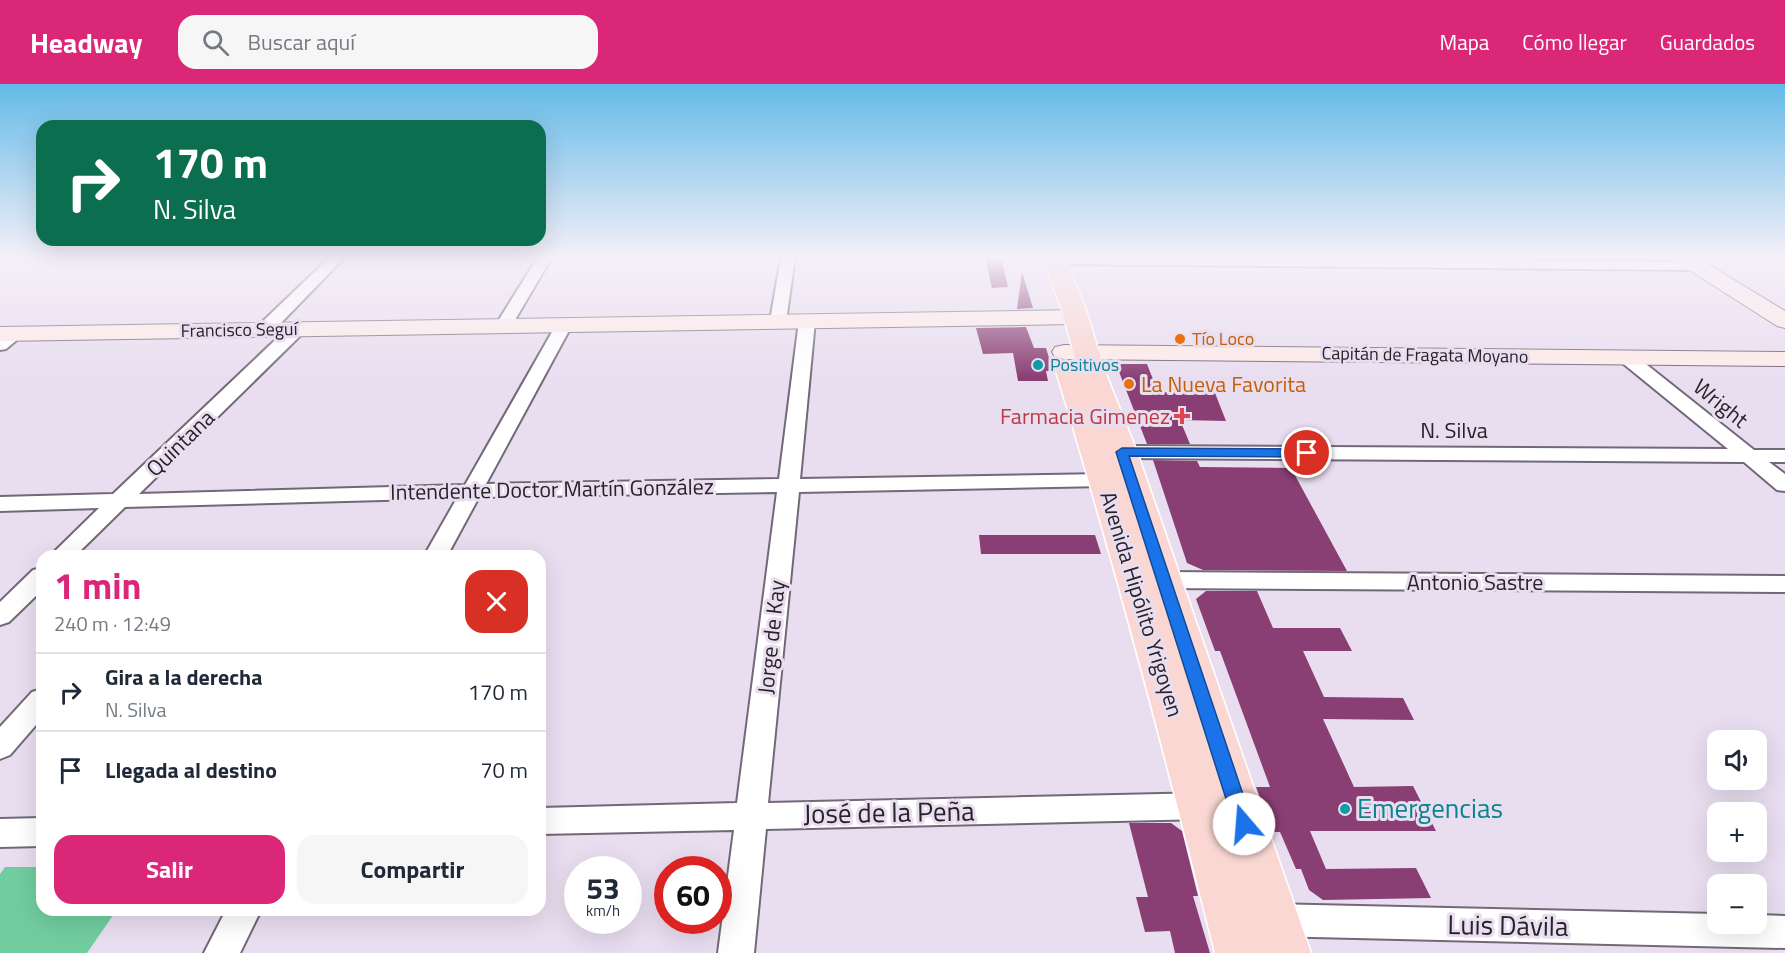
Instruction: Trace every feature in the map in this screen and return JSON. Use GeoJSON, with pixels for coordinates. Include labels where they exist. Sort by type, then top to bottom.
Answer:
{"type":"FeatureCollection","features":[{"type":"Feature","properties":{"kind":"main road","name":"Avenida Hipólito Yrigoyen"},"geometry":{"type":"LineString","coordinates":[[1059,298],[1220,805],[1258,937]]}},
{"type":"Feature","properties":{"kind":"main road","name":"Avenida Hipólito Yrigoyen"},"geometry":{"type":"LineString","coordinates":[[1113,466],[1164,580],[1220,805]]}},
{"type":"Feature","properties":{"kind":"street"},"geometry":{"type":"LineString","coordinates":[[264,330],[297,298]]}},
{"type":"Feature","properties":{"kind":"street"},"geometry":{"type":"LineString","coordinates":[[503,326],[520,298]]}},
{"type":"Feature","properties":{"kind":"street"},"geometry":{"type":"LineString","coordinates":[[778,321],[782,298]]}},
{"type":"Feature","properties":{"kind":"street"},"geometry":{"type":"LineString","coordinates":[[1748,298],[1785,321]]}},
{"type":"Feature","properties":{"kind":"street","name":"Francisco Seguí"},"geometry":{"type":"LineString","coordinates":[[6,338],[297,329],[1065,317]]}},
{"type":"Feature","properties":{"kind":"street","name":"Jorge de Kay"},"geometry":{"type":"LineString","coordinates":[[736,953],[807,321]]}},
{"type":"Feature","properties":{"kind":"street"},"geometry":{"type":"LineString","coordinates":[[439,550],[564,325]]}},
{"type":"Feature","properties":{"kind":"street","name":"Quintana"},"geometry":{"type":"LineString","coordinates":[[68,550],[297,329]]}},
{"type":"Feature","properties":{"kind":"street","name":"Capitán de Fragata Moyano"},"geometry":{"type":"LineString","coordinates":[[1076,352],[1785,359]]}},
{"type":"Feature","properties":{"kind":"street","name":"Wright"},"geometry":{"type":"LineString","coordinates":[[1626,357],[1785,486]]}},
{"type":"Feature","properties":{"kind":"street","name":"N. Silva"},"geometry":{"type":"LineString","coordinates":[[1113,466],[1785,456]]}},
{"type":"Feature","properties":{"kind":"street","name":"Intendente Doctor Martín González"},"geometry":{"type":"LineString","coordinates":[[0,504],[122,499],[787,484],[1113,466]]}},
{"type":"Feature","properties":{"kind":"street","name":"Antonio Sastre"},"geometry":{"type":"LineString","coordinates":[[1164,580],[1785,584]]}},
{"type":"Feature","properties":{"kind":"street"},"geometry":{"type":"LineString","coordinates":[[0,616],[36,582]]}},
{"type":"Feature","properties":{"kind":"street"},"geometry":{"type":"LineString","coordinates":[[0,747],[36,706]]}},
{"type":"Feature","properties":{"kind":"street","name":"José de la Peña"},"geometry":{"type":"LineString","coordinates":[[546,821],[1220,805]]}},
{"type":"Feature","properties":{"kind":"street"},"geometry":{"type":"LineString","coordinates":[[0,833],[36,832]]}},
{"type":"Feature","properties":{"kind":"street"},"geometry":{"type":"LineString","coordinates":[[222,953],[241,916]]}},
{"type":"Feature","properties":{"kind":"street","name":"Luis Dávila"},"geometry":{"type":"LineString","coordinates":[[1258,937],[1785,932]]}},
{"type":"Feature","properties":{"kind":"green space"},"geometry":{"type":"Polygon","coordinates":[[[5,867],[36,867],[36,916],[113,916],[87,953],[0,953],[0,874],[5,867]]]}},
{"type":"Feature","properties":{"kind":"building"},"geometry":{"type":"Polygon","coordinates":[[[1019,298],[1030,298],[1033,308],[1017,309],[1019,298]]]}},
{"type":"Feature","properties":{"kind":"building"},"geometry":{"type":"Polygon","coordinates":[[[1026,327],[1034,348],[1046,348],[1053,371],[1046,371],[1048,381],[1018,381],[1013,353],[983,354],[976,328],[1026,327]]]}},
{"type":"Feature","properties":{"kind":"building"},"geometry":{"type":"Polygon","coordinates":[[[1116,364],[1147,364],[1158,392],[1215,393],[1226,421],[1180,420],[1190,444],[1147,444],[1116,364]]]}},
{"type":"Feature","properties":{"kind":"building"},"geometry":{"type":"Polygon","coordinates":[[[1153,460],[1197,461],[1200,467],[1291,468],[1347,571],[1203,570],[1187,563],[1153,460]]]}},
{"type":"Feature","properties":{"kind":"building"},"geometry":{"type":"Polygon","coordinates":[[[979,535],[1095,535],[1101,554],[981,554],[979,535]]]}},
{"type":"Feature","properties":{"kind":"building"},"geometry":{"type":"Polygon","coordinates":[[[1206,591],[1257,591],[1273,628],[1340,628],[1352,651],[1303,651],[1324,697],[1403,698],[1414,720],[1323,719],[1354,787],[1413,786],[1436,831],[1310,831],[1326,869],[1416,868],[1431,898],[1323,900],[1309,890],[1301,869],[1296,869],[1280,832],[1273,832],[1256,787],[1270,787],[1220,651],[1215,651],[1196,599],[1206,591]]]}},
{"type":"Feature","properties":{"kind":"building"},"geometry":{"type":"Polygon","coordinates":[[[1129,823],[1171,823],[1182,831],[1198,896],[1193,896],[1210,953],[1175,953],[1170,931],[1145,932],[1136,897],[1148,897],[1129,823]]]}},
{"type":"Feature","properties":{"kind":"place","name":"Tío Loco"},"geometry":{"type":"Point","coordinates":[1180,339]}},
{"type":"Feature","properties":{"kind":"place","name":"Positivos"},"geometry":{"type":"Point","coordinates":[1038,365]}},
{"type":"Feature","properties":{"kind":"place","name":"La Nueva Favorita"},"geometry":{"type":"Point","coordinates":[1129,384]}},
{"type":"Feature","properties":{"kind":"place","name":"Farmacia Gimenez"},"geometry":{"type":"Point","coordinates":[1182,416]}},
{"type":"Feature","properties":{"kind":"place","name":"Emergencias"},"geometry":{"type":"Point","coordinates":[1345,809]}},
{"type":"Feature","properties":{"kind":"route"},"geometry":{"type":"LineString","coordinates":[[1244,824],[1122,452],[1307,453]]}}]}
